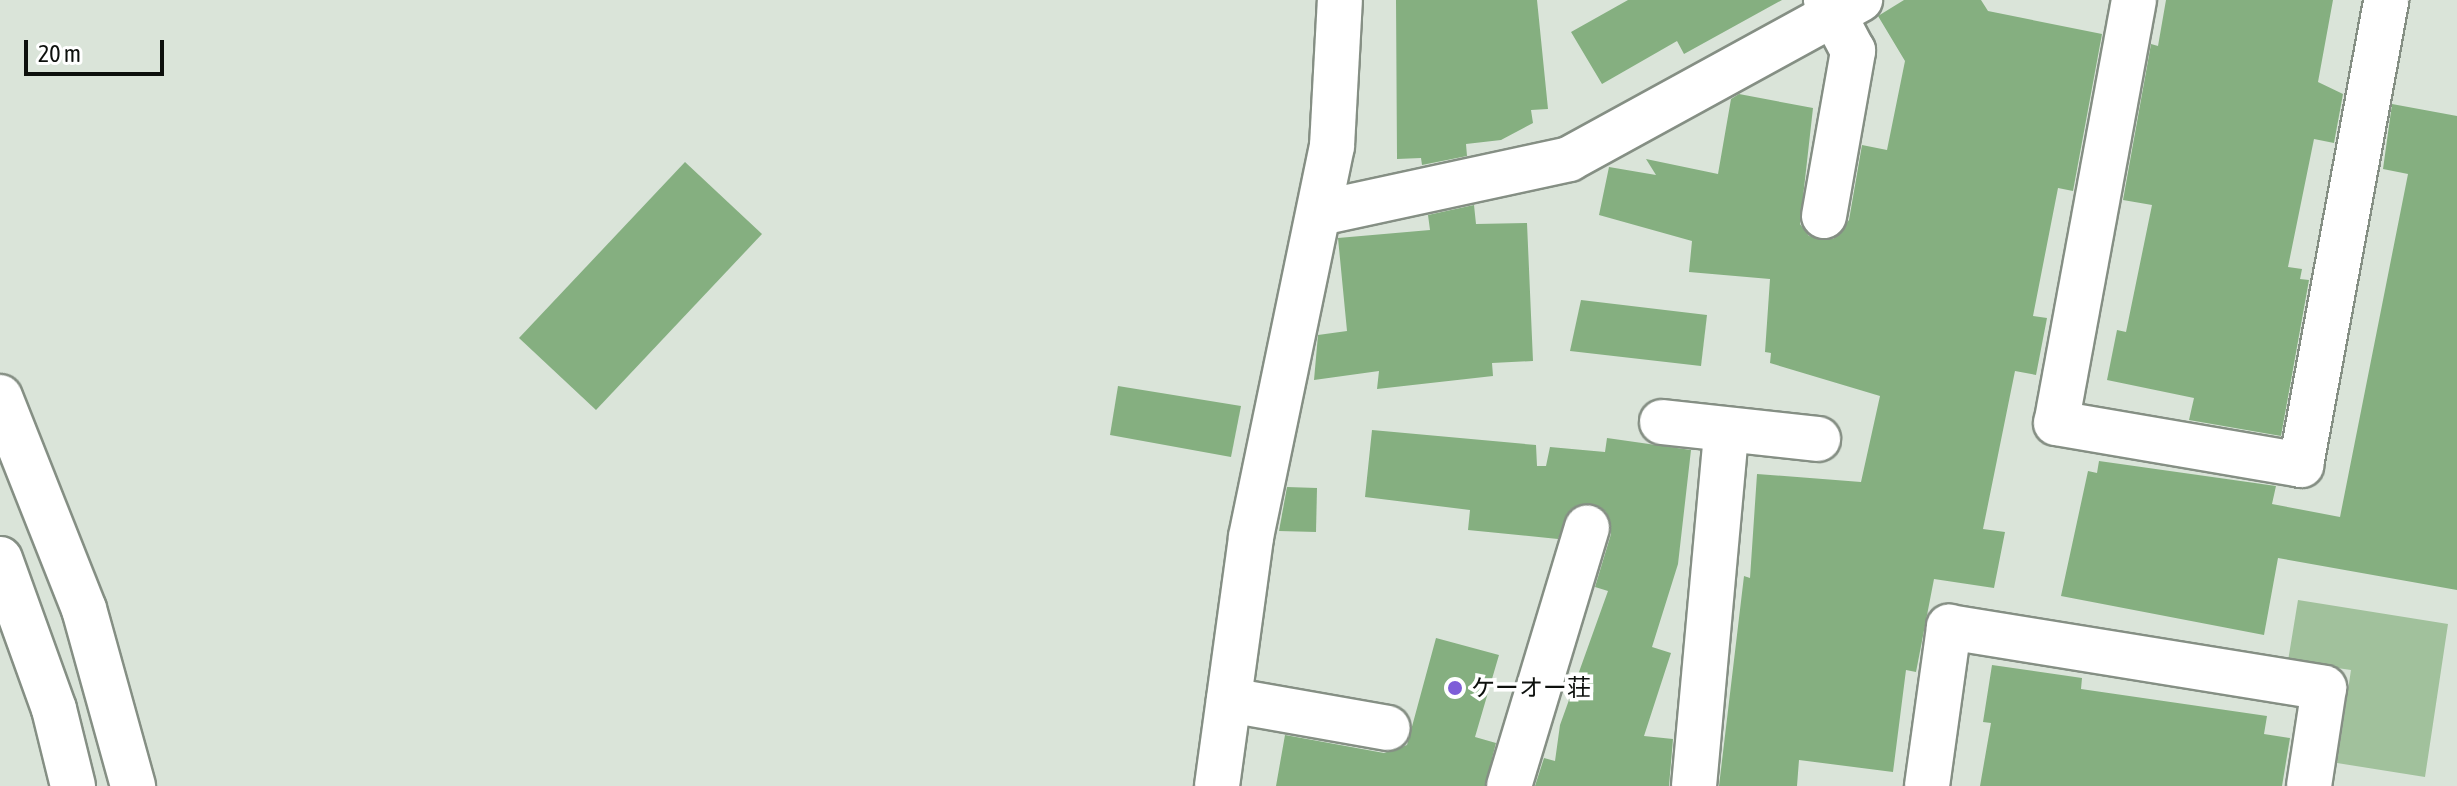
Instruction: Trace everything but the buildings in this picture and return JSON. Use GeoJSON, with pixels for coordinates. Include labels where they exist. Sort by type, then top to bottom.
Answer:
{"type":"FeatureCollection","features":[{"type":"Feature","properties":{"kind":"street"},"geometry":{"type":"LineString","coordinates":[[1217,786],[1251,537],[1332,146],[1340,0]]}},
{"type":"Feature","properties":{"kind":"street"},"geometry":{"type":"LineString","coordinates":[[2134,0],[2056,423],[2301,465],[2386,0]]}},
{"type":"Feature","properties":{"kind":"street"},"geometry":{"type":"LineString","coordinates":[[1320,213],[1569,159],[1840,5],[1853,51],[1824,216]]}},
{"type":"Feature","properties":{"kind":"street"},"geometry":{"type":"LineString","coordinates":[[0,397],[84,609],[133,786]]}},
{"type":"Feature","properties":{"kind":"street"},"geometry":{"type":"LineString","coordinates":[[1662,422],[1818,439]]}},
{"type":"Feature","properties":{"kind":"street"},"geometry":{"type":"LineString","coordinates":[[1694,786],[1726,431]]}},
{"type":"Feature","properties":{"kind":"street"},"geometry":{"type":"LineString","coordinates":[[1509,786],[1587,528]]}},
{"type":"Feature","properties":{"kind":"street"},"geometry":{"type":"LineString","coordinates":[[0,559],[54,709],[73,786]]}},
{"type":"Feature","properties":{"kind":"street"},"geometry":{"type":"LineString","coordinates":[[1927,786],[1949,627],[2324,688],[2309,786]]}},
{"type":"Feature","properties":{"kind":"street"},"geometry":{"type":"LineString","coordinates":[[1229,700],[1388,728]]}},
{"type":"Feature","properties":{"kind":"green space"},"geometry":{"type":"Polygon","coordinates":[[[2298,600],[2448,624],[2425,777],[2337,763],[2351,670],[2288,661],[2298,600]]]}},
{"type":"Feature","properties":{"kind":"place","name":"ケーオー荘"},"geometry":{"type":"Point","coordinates":[1455,688]}}]}
